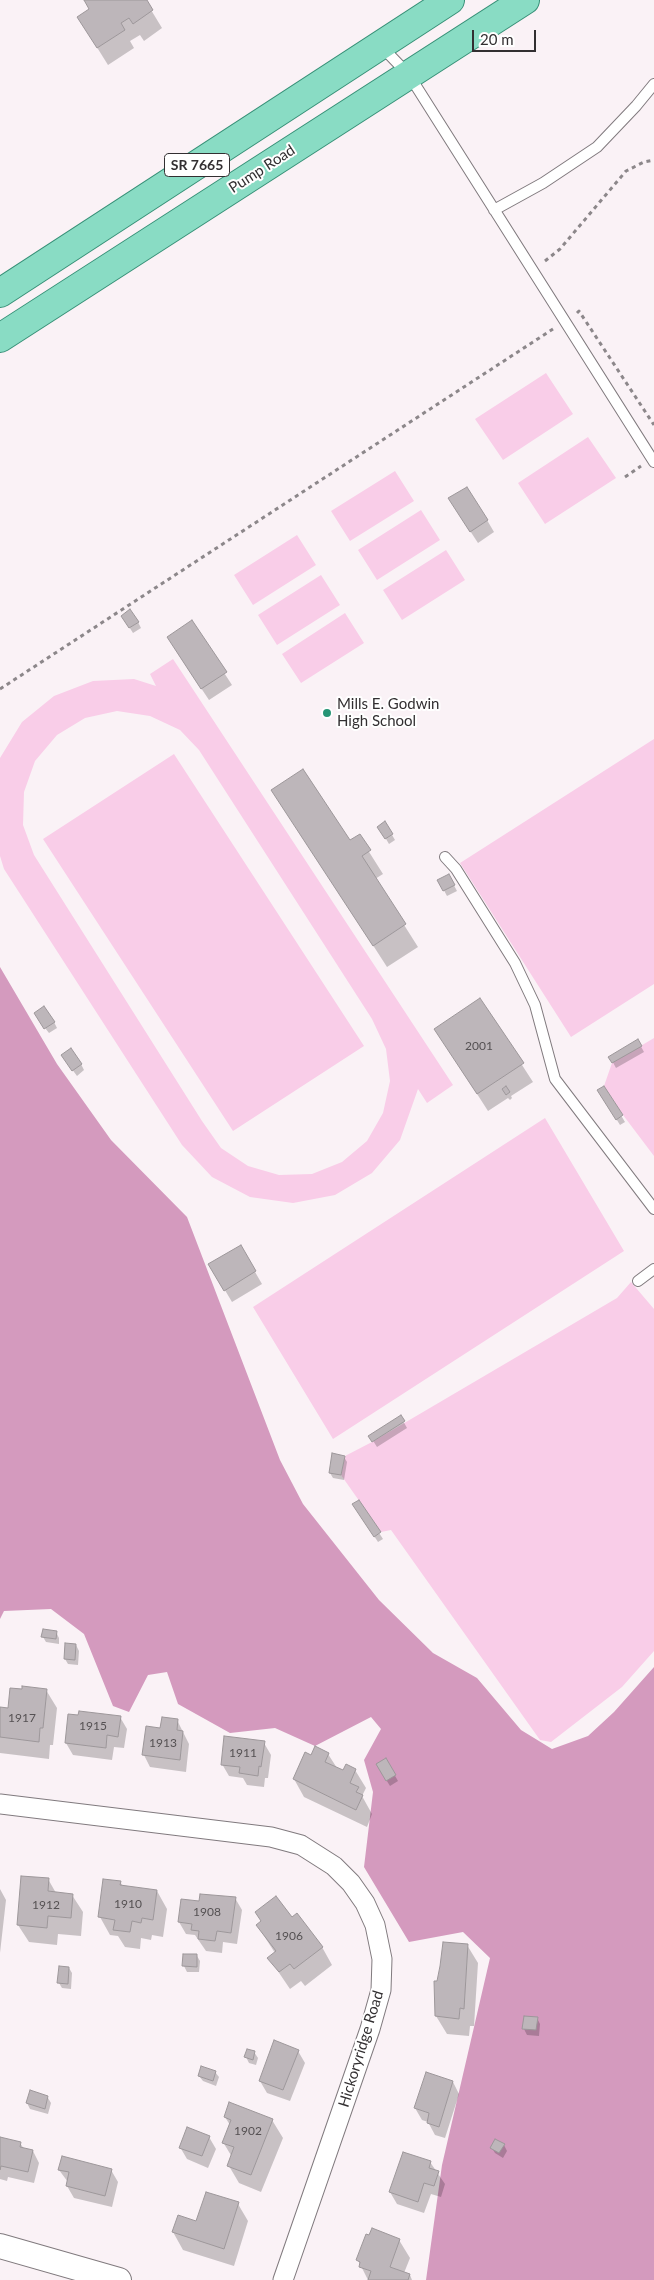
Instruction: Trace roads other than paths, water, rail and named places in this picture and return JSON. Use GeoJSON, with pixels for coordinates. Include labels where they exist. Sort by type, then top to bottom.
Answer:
{"type":"FeatureCollection","features":[{"type":"Feature","properties":{"kind":"main road","name":"SR 7665"},"geometry":{"type":"LineString","coordinates":[[0,293],[450,0]]}},
{"type":"Feature","properties":{"kind":"main road","name":"Pump Road"},"geometry":{"type":"LineString","coordinates":[[0,338],[525,0]]}},
{"type":"Feature","properties":{"kind":"street","name":"Hickoryridge Road"},"geometry":{"type":"LineString","coordinates":[[0,1804],[271,1836],[301,1845],[334,1866],[351,1883],[365,1903],[375,1925],[382,1960],[381,1990],[370,2029],[283,2280]]}},
{"type":"Feature","properties":{"kind":"street"},"geometry":{"type":"LineString","coordinates":[[0,2246],[119,2280]]}},
{"type":"Feature","properties":{"kind":"lane"},"geometry":{"type":"LineString","coordinates":[[380,45],[410,75],[654,462]]}},
{"type":"Feature","properties":{"kind":"lane"},"geometry":{"type":"LineString","coordinates":[[494,210],[543,183],[597,147],[654,84]]}},
{"type":"Feature","properties":{"kind":"lane"},"geometry":{"type":"LineString","coordinates":[[445,857],[456,869],[516,963],[535,1005],[554,1079],[654,1209]]}},
{"type":"Feature","properties":{"kind":"lane"},"geometry":{"type":"LineString","coordinates":[[638,1281],[654,1269]]}},
{"type":"Feature","properties":{"kind":"place","name":"Mills E. Godwin High School"},"geometry":{"type":"Point","coordinates":[327,713]}}]}
